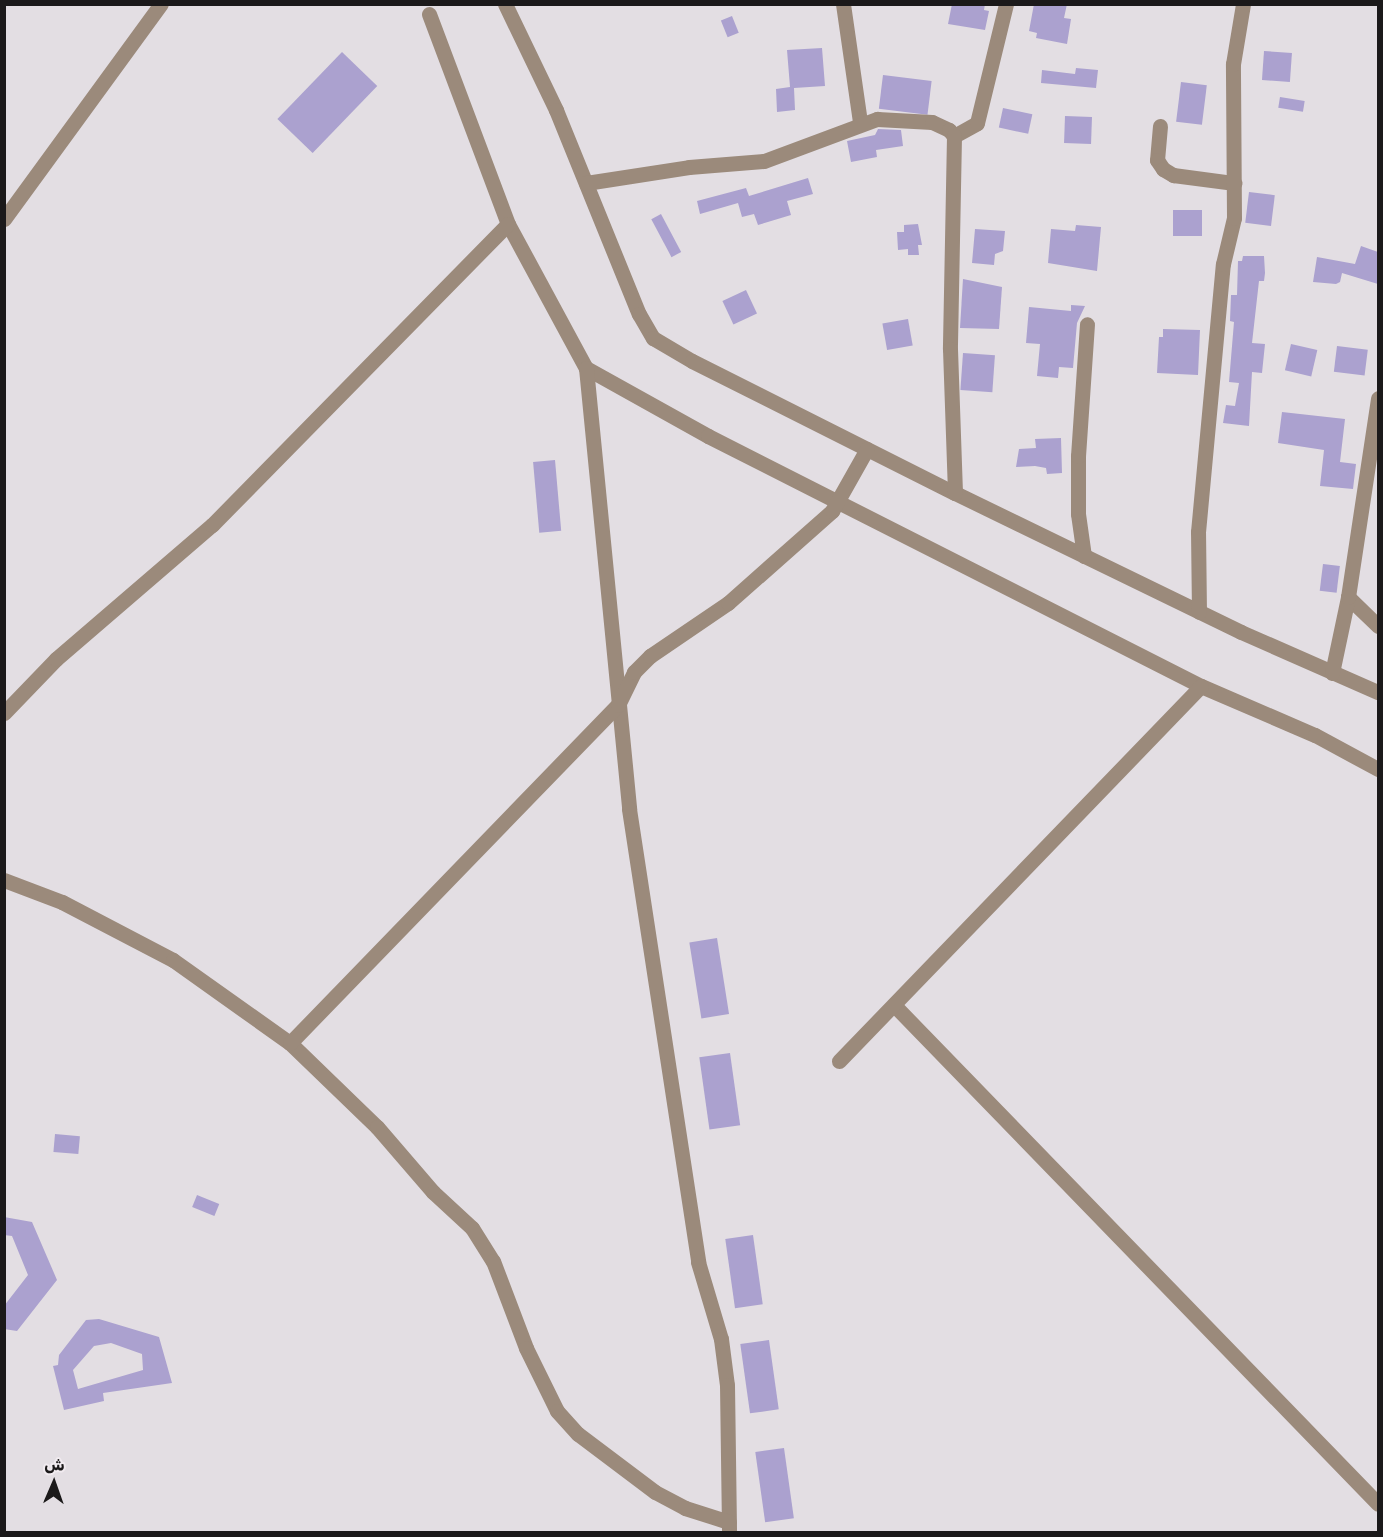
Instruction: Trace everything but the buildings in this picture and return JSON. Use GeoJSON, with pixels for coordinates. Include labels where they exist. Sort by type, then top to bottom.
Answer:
{"type":"FeatureCollection","features":[{"type":"Feature","properties":{"kind":"street"},"geometry":{"type":"LineString","coordinates":[[4,219],[161,4]]}},
{"type":"Feature","properties":{"kind":"street"},"geometry":{"type":"LineString","coordinates":[[504,4],[556,110],[639,314],[653,338],[692,361],[1084,556],[1199,612],[1378,692]]}},
{"type":"Feature","properties":{"kind":"street"},"geometry":{"type":"LineString","coordinates":[[843,4],[860,122]]}},
{"type":"Feature","properties":{"kind":"street"},"geometry":{"type":"LineString","coordinates":[[954,136],[976,123],[1006,4]]}},
{"type":"Feature","properties":{"kind":"street"},"geometry":{"type":"LineString","coordinates":[[1199,612],[1198,532],[1223,264],[1234,218],[1233,64],[1243,4]]}},
{"type":"Feature","properties":{"kind":"street"},"geometry":{"type":"LineString","coordinates":[[4,880],[62,902],[173,960],[290,1043],[377,1127],[433,1192],[472,1228],[493,1261],[526,1348],[557,1410],[571,1426],[655,1492],[729,1527],[727,1385],[721,1340],[698,1262],[692,1227],[629,809],[586,368],[508,224],[429,14]]}},
{"type":"Feature","properties":{"kind":"street"},"geometry":{"type":"LineString","coordinates":[[586,183],[689,166],[764,161],[860,122],[898,118],[943,125],[954,136],[951,349],[955,493]]}},
{"type":"Feature","properties":{"kind":"street"},"geometry":{"type":"LineString","coordinates":[[1160,126],[1157,160],[1163,169],[1173,175],[1234,183]]}},
{"type":"Feature","properties":{"kind":"street"},"geometry":{"type":"LineString","coordinates":[[4,713],[56,659],[212,525],[508,224]]}},
{"type":"Feature","properties":{"kind":"street"},"geometry":{"type":"LineString","coordinates":[[1084,556],[1078,514],[1078,456],[1087,324]]}},
{"type":"Feature","properties":{"kind":"street"},"geometry":{"type":"LineString","coordinates":[[586,368],[708,436],[840,500],[1201,686],[1315,735],[1378,769]]}},
{"type":"Feature","properties":{"kind":"street"},"geometry":{"type":"LineString","coordinates":[[1332,673],[1348,597],[1374,446],[1378,398]]}},
{"type":"Feature","properties":{"kind":"street"},"geometry":{"type":"LineString","coordinates":[[290,1043],[618,705],[634,672],[650,656],[728,603],[840,500],[867,448]]}},
{"type":"Feature","properties":{"kind":"street"},"geometry":{"type":"LineString","coordinates":[[1348,597],[1378,626]]}},
{"type":"Feature","properties":{"kind":"street"},"geometry":{"type":"LineString","coordinates":[[839,1061],[1201,686]]}},
{"type":"Feature","properties":{"kind":"street"},"geometry":{"type":"LineString","coordinates":[[894,1005],[1378,1504]]}}]}
